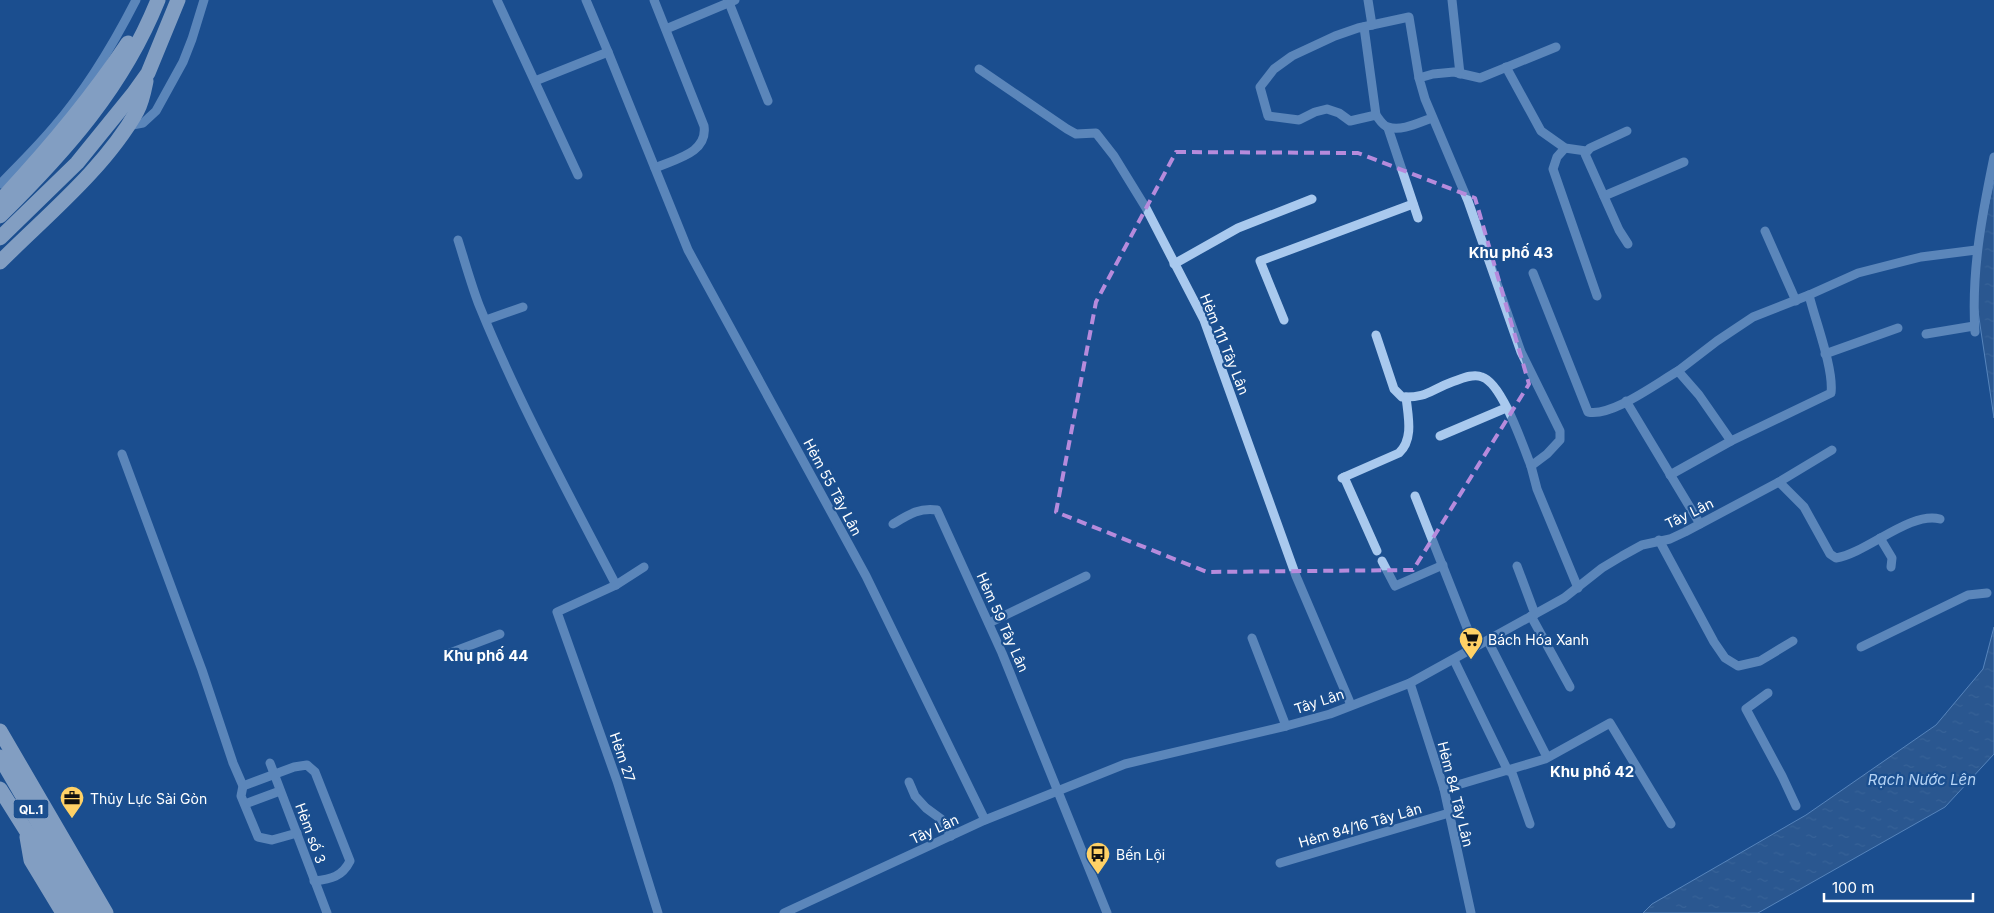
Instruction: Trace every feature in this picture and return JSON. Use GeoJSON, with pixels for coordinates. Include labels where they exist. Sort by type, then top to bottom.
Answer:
{"type":"FeatureCollection","features":[{"type":"Feature","properties":{"kind":"highway"},"geometry":{"type":"LineString","coordinates":[[0,202],[43,155],[90,98],[157,0]]}},
{"type":"Feature","properties":{"kind":"highway"},"geometry":{"type":"LineString","coordinates":[[0,216],[60,155],[96,110],[129,59],[157,0]]}},
{"type":"Feature","properties":{"kind":"highway"},"geometry":{"type":"LineString","coordinates":[[0,262],[92,170],[127,126],[138,109],[148,73],[178,0]]}},
{"type":"Feature","properties":{"kind":"highway"},"geometry":{"type":"LineString","coordinates":[[0,238],[58,183],[90,149],[148,73]]}},
{"type":"Feature","properties":{"kind":"highway","name":"QL.1"},"geometry":{"type":"LineString","coordinates":[[0,731],[106,913]]}},
{"type":"Feature","properties":{"kind":"highway","name":"QL.1"},"geometry":{"type":"LineString","coordinates":[[0,757],[56,865],[78,913]]}},
{"type":"Feature","properties":{"kind":"highway","name":"QL.1"},"geometry":{"type":"LineString","coordinates":[[0,788],[22,822],[91,913]]}},
{"type":"Feature","properties":{"kind":"highway","name":"QL.1"},"geometry":{"type":"LineString","coordinates":[[0,800],[22,822],[31,860],[63,913]]}},
{"type":"Feature","properties":{"kind":"street"},"geometry":{"type":"LineString","coordinates":[[0,184],[53,128],[75,101],[101,62],[136,0]]}},
{"type":"Feature","properties":{"kind":"street"},"geometry":{"type":"LineString","coordinates":[[127,126],[143,123],[156,111],[183,62],[195,32],[204,0]]}},
{"type":"Feature","properties":{"kind":"street"},"geometry":{"type":"LineString","coordinates":[[497,0],[578,175]]}},
{"type":"Feature","properties":{"kind":"street","name":"Hẻm 55 Tây Lân"},"geometry":{"type":"LineString","coordinates":[[586,0],[688,250],[866,576],[985,820]]}},
{"type":"Feature","properties":{"kind":"street"},"geometry":{"type":"LineString","coordinates":[[654,0],[704,126],[705,134],[703,142],[695,150],[655,168]]}},
{"type":"Feature","properties":{"kind":"street"},"geometry":{"type":"LineString","coordinates":[[1368,0],[1368,26],[1376,115],[1388,128],[1418,218]]}},
{"type":"Feature","properties":{"kind":"street"},"geometry":{"type":"LineString","coordinates":[[1452,0],[1460,74]]}},
{"type":"Feature","properties":{"kind":"street"},"geometry":{"type":"LineString","coordinates":[[666,29],[730,1],[768,102]]}},
{"type":"Feature","properties":{"kind":"street"},"geometry":{"type":"LineString","coordinates":[[1376,115],[1350,121],[1339,113],[1327,109],[1315,112],[1299,120],[1268,116],[1260,88],[1274,69],[1292,56],[1335,36],[1409,17],[1419,78],[1432,118],[1468,201],[1521,352],[1560,431],[1560,440],[1547,454],[1531,466]]}},
{"type":"Feature","properties":{"kind":"street"},"geometry":{"type":"LineString","coordinates":[[1419,78],[1433,74],[1454,72],[1480,78],[1556,47]]}},
{"type":"Feature","properties":{"kind":"street"},"geometry":{"type":"LineString","coordinates":[[535,82],[608,52]]}},
{"type":"Feature","properties":{"kind":"street"},"geometry":{"type":"LineString","coordinates":[[1506,68],[1540,131],[1565,148],[1586,151],[1627,131]]}},
{"type":"Feature","properties":{"kind":"street","name":"Hẻm 111 Tây Lân"},"geometry":{"type":"LineString","coordinates":[[979,69],[1076,134],[1096,133],[1114,156],[1146,208],[1204,320],[1296,576],[1351,705]]}},
{"type":"Feature","properties":{"kind":"street"},"geometry":{"type":"LineString","coordinates":[[1388,128],[1402,128],[1432,118]]}},
{"type":"Feature","properties":{"kind":"street"},"geometry":{"type":"LineString","coordinates":[[1565,148],[1557,157],[1553,169],[1597,296]]}},
{"type":"Feature","properties":{"kind":"street"},"geometry":{"type":"LineString","coordinates":[[1586,151],[1585,154],[1618,230],[1628,244]]}},
{"type":"Feature","properties":{"kind":"street"},"geometry":{"type":"LineString","coordinates":[[1926,334],[1974,329],[1973,302],[1976,250],[1994,157]]}},
{"type":"Feature","properties":{"kind":"street"},"geometry":{"type":"LineString","coordinates":[[1604,196],[1684,162]]}},
{"type":"Feature","properties":{"kind":"street"},"geometry":{"type":"LineString","coordinates":[[1174,264],[1238,228],[1312,199]]}},
{"type":"Feature","properties":{"kind":"street"},"geometry":{"type":"LineString","coordinates":[[1284,320],[1260,260],[1413,204]]}},
{"type":"Feature","properties":{"kind":"street"},"geometry":{"type":"LineString","coordinates":[[1765,231],[1796,301]]}},
{"type":"Feature","properties":{"kind":"street"},"geometry":{"type":"LineString","coordinates":[[458,240],[486,320],[542,440],[616,585],[644,567]]}},
{"type":"Feature","properties":{"kind":"street"},"geometry":{"type":"LineString","coordinates":[[1533,273],[1588,412],[1596,414],[1626,401],[1678,371],[1717,341],[1753,317],[1796,301],[1858,273],[1921,257],[1976,250]]}},
{"type":"Feature","properties":{"kind":"street"},"geometry":{"type":"LineString","coordinates":[[1670,475],[1731,441],[1831,393],[1832,387],[1825,354],[1809,295]]}},
{"type":"Feature","properties":{"kind":"street"},"geometry":{"type":"LineString","coordinates":[[486,320],[523,307]]}},
{"type":"Feature","properties":{"kind":"street"},"geometry":{"type":"LineString","coordinates":[[1825,354],[1898,328]]}},
{"type":"Feature","properties":{"kind":"street"},"geometry":{"type":"LineString","coordinates":[[1376,335],[1394,389],[1402,397],[1419,398],[1451,382],[1474,375],[1484,377],[1496,387],[1519,434],[1531,466],[1536,489],[1578,588]]}},
{"type":"Feature","properties":{"kind":"street"},"geometry":{"type":"LineString","coordinates":[[1678,371],[1699,395],[1731,441]]}},
{"type":"Feature","properties":{"kind":"street"},"geometry":{"type":"LineString","coordinates":[[1377,551],[1343,477],[1399,453],[1406,446],[1409,434],[1406,397]]}},
{"type":"Feature","properties":{"kind":"street"},"geometry":{"type":"LineString","coordinates":[[1626,401],[1700,524]]}},
{"type":"Feature","properties":{"kind":"street"},"geometry":{"type":"LineString","coordinates":[[1440,436],[1506,408]]}},
{"type":"Feature","properties":{"kind":"street","name":"Tây Lân"},"geometry":{"type":"LineString","coordinates":[[784,913],[985,820],[1125,764],[1286,726],[1410,683],[1533,615],[1578,588],[1602,568],[1622,556],[1642,545],[1670,539],[1700,524],[1779,482],[1832,450]]}},
{"type":"Feature","properties":{"kind":"street"},"geometry":{"type":"LineString","coordinates":[[122,454],[202,670],[233,763],[243,786],[242,796],[258,837],[272,840],[297,833]]}},
{"type":"Feature","properties":{"kind":"street"},"geometry":{"type":"LineString","coordinates":[[1779,482],[1804,508],[1830,554],[1836,558],[1855,552],[1911,523],[1932,516],[1940,519]]}},
{"type":"Feature","properties":{"kind":"street"},"geometry":{"type":"LineString","coordinates":[[1415,496],[1475,648]]}},
{"type":"Feature","properties":{"kind":"street","name":"Hẻm 59 Tây Lân"},"geometry":{"type":"LineString","coordinates":[[893,524],[908,514],[926,508],[937,510],[989,623],[1059,790]]}},
{"type":"Feature","properties":{"kind":"street"},"geometry":{"type":"LineString","coordinates":[[1880,538],[1892,558],[1892,567]]}},
{"type":"Feature","properties":{"kind":"street"},"geometry":{"type":"LineString","coordinates":[[1659,540],[1714,642],[1725,658],[1738,666],[1760,661],[1793,641]]}},
{"type":"Feature","properties":{"kind":"street"},"geometry":{"type":"LineString","coordinates":[[1382,561],[1395,586],[1443,565]]}},
{"type":"Feature","properties":{"kind":"street"},"geometry":{"type":"LineString","coordinates":[[1517,566],[1533,615],[1570,687]]}},
{"type":"Feature","properties":{"kind":"street"},"geometry":{"type":"LineString","coordinates":[[989,623],[1086,576]]}},
{"type":"Feature","properties":{"kind":"street","name":"Hẻm 27"},"geometry":{"type":"LineString","coordinates":[[616,585],[557,612],[617,781],[658,913]]}},
{"type":"Feature","properties":{"kind":"street"},"geometry":{"type":"LineString","coordinates":[[1861,647],[1968,594],[1988,593]]}},
{"type":"Feature","properties":{"kind":"street"},"geometry":{"type":"LineString","coordinates":[[450,653],[500,634]]}},
{"type":"Feature","properties":{"kind":"street"},"geometry":{"type":"LineString","coordinates":[[1252,638],[1286,726]]}},
{"type":"Feature","properties":{"kind":"street"},"geometry":{"type":"LineString","coordinates":[[1488,641],[1547,757]]}},
{"type":"Feature","properties":{"kind":"street"},"geometry":{"type":"LineString","coordinates":[[1454,660],[1510,770],[1530,824]]}},
{"type":"Feature","properties":{"kind":"street","name":"Hẻm 84 Tây Lân"},"geometry":{"type":"LineString","coordinates":[[1410,683],[1444,789],[1471,913]]}},
{"type":"Feature","properties":{"kind":"street"},"geometry":{"type":"LineString","coordinates":[[1768,693],[1746,709],[1796,806]]}},
{"type":"Feature","properties":{"kind":"street"},"geometry":{"type":"LineString","coordinates":[[1444,789],[1547,757],[1610,723],[1671,824]]}},
{"type":"Feature","properties":{"kind":"street","name":"Hẻm số 3"},"geometry":{"type":"LineString","coordinates":[[270,763],[327,913]]}},
{"type":"Feature","properties":{"kind":"street"},"geometry":{"type":"LineString","coordinates":[[243,786],[294,767],[307,765],[315,772],[350,861],[345,871],[332,878],[314,880]]}},
{"type":"Feature","properties":{"kind":"street"},"geometry":{"type":"LineString","coordinates":[[909,782],[915,796],[926,808],[941,819],[951,836]]}},
{"type":"Feature","properties":{"kind":"street"},"geometry":{"type":"LineString","coordinates":[[1059,790],[1107,913]]}},
{"type":"Feature","properties":{"kind":"street"},"geometry":{"type":"LineString","coordinates":[[245,804],[280,791]]}},
{"type":"Feature","properties":{"kind":"street","name":"Hẻm 84/16 Tây Lân"},"geometry":{"type":"LineString","coordinates":[[1280,863],[1449,813]]}},
{"type":"Feature","properties":{"kind":"highlighted area"},"geometry":{"type":"Polygon","coordinates":[[[1176,152],[1358,153],[1475,198],[1529,384],[1413,570],[1207,572],[1056,512],[1096,302],[1176,152]]]}},
{"type":"Feature","properties":{"kind":"water"},"geometry":{"type":"Polygon","coordinates":[[[1994,181],[1994,418],[1976,298],[1979,246],[1994,181]]]}},
{"type":"Feature","properties":{"kind":"water","name":"Rạch Nước Lên"},"geometry":{"type":"Polygon","coordinates":[[[1994,627],[1994,754],[1945,807],[1758,913],[1643,913],[1652,904],[1806,815],[1936,725],[1983,669],[1994,627]]]}},
{"type":"Feature","properties":{"kind":"place","name":"Bách Hóa Xanh"},"geometry":{"type":"Point","coordinates":[1471,660]}},
{"type":"Feature","properties":{"kind":"place","name":"Thủy Lực Sài Gòn"},"geometry":{"type":"Point","coordinates":[72,819]}},
{"type":"Feature","properties":{"kind":"place","name":"Bến Lội"},"geometry":{"type":"Point","coordinates":[1098,875]}},
{"type":"Feature","properties":{"kind":"district","name":"Khu phố 43"},"geometry":{"type":"Point","coordinates":[1511,252]}},
{"type":"Feature","properties":{"kind":"district","name":"Khu phố 44"},"geometry":{"type":"Point","coordinates":[486,655]}},
{"type":"Feature","properties":{"kind":"district","name":"Khu phố 42"},"geometry":{"type":"Point","coordinates":[1592,771]}}]}
